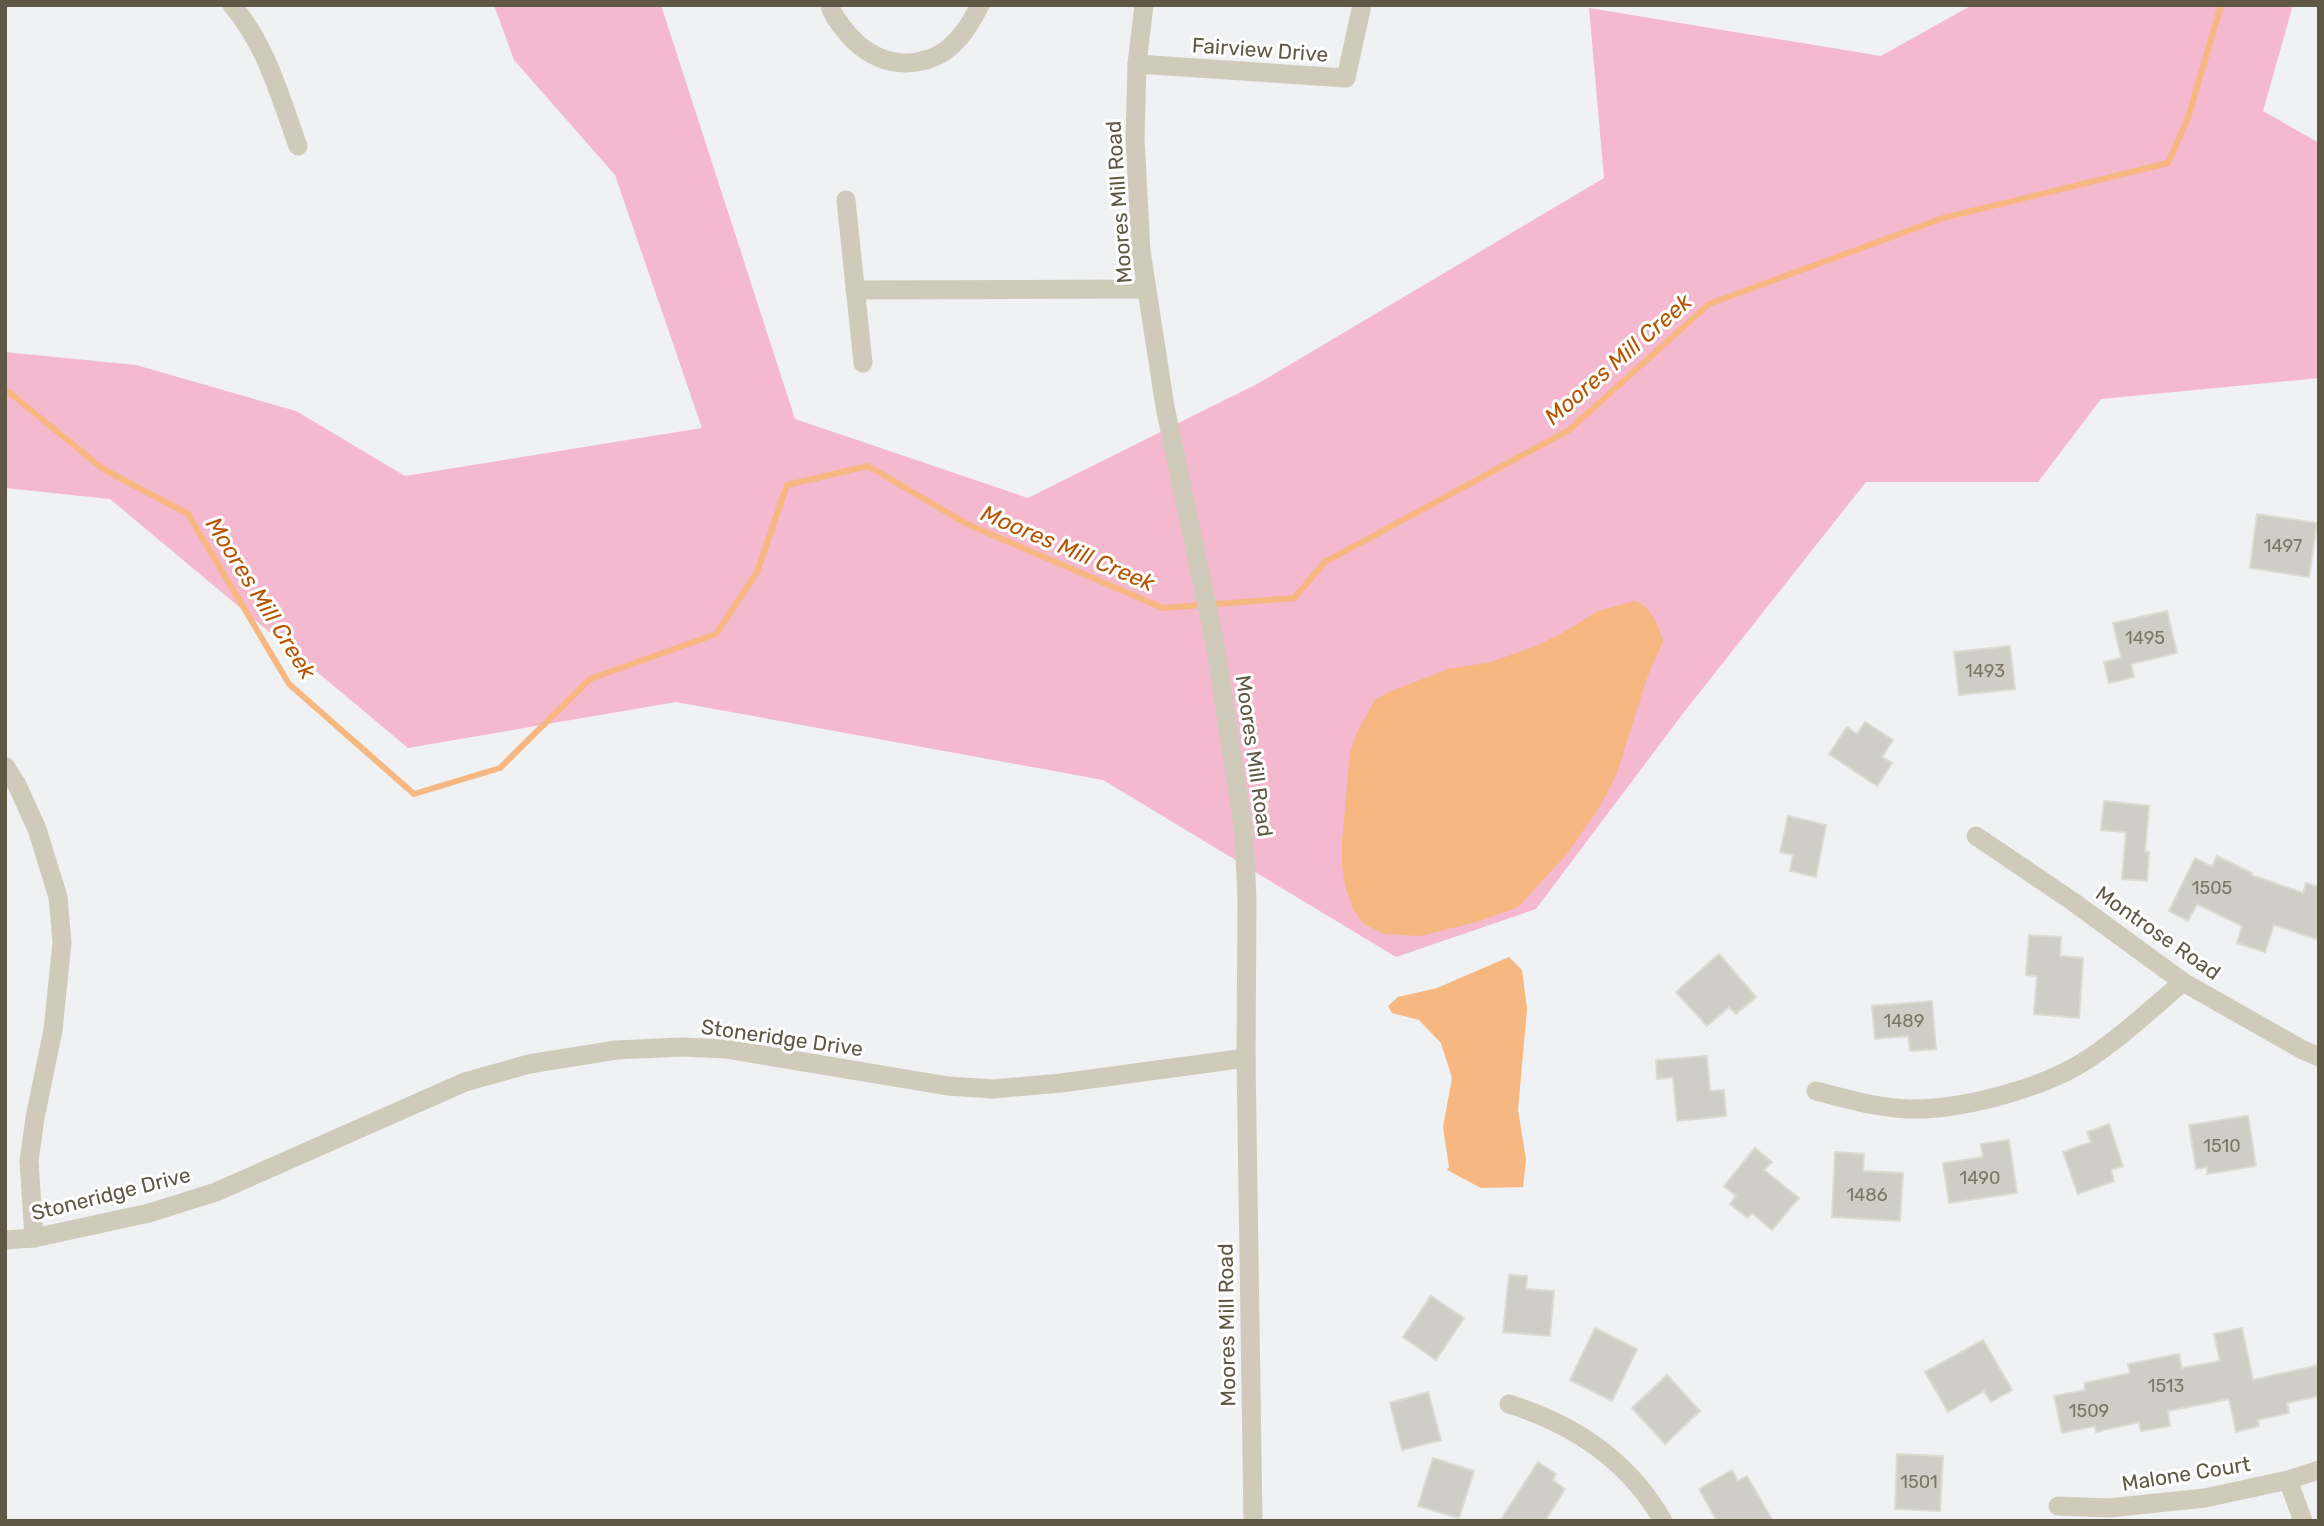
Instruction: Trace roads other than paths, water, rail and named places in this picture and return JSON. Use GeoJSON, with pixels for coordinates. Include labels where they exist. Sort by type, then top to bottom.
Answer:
{"type":"FeatureCollection","features":[{"type":"Feature","properties":{"kind":"street"},"geometry":{"type":"LineString","coordinates":[[232,5],[261,47],[298,146]]}},
{"type":"Feature","properties":{"kind":"street"},"geometry":{"type":"LineString","coordinates":[[830,5],[831,12],[851,39],[870,54],[899,62],[929,59],[950,47],[968,29],[981,5]]}},
{"type":"Feature","properties":{"kind":"street","name":"Moores Mill Road"},"geometry":{"type":"LineString","coordinates":[[1144,5],[1137,64],[1135,139],[1141,251],[1165,407],[1216,644],[1244,833],[1247,899],[1246,1058],[1253,1521]]}},
{"type":"Feature","properties":{"kind":"street","name":"Fairview Drive"},"geometry":{"type":"LineString","coordinates":[[1137,64],[1346,78],[1362,5]]}},
{"type":"Feature","properties":{"kind":"street"},"geometry":{"type":"LineString","coordinates":[[846,200],[863,363]]}},
{"type":"Feature","properties":{"kind":"street"},"geometry":{"type":"LineString","coordinates":[[855,290],[1147,289]]}},
{"type":"Feature","properties":{"kind":"street"},"geometry":{"type":"LineString","coordinates":[[5,766],[37,829],[58,897],[62,942],[53,1030],[29,1161],[34,1238]]}},
{"type":"Feature","properties":{"kind":"street","name":"Montrose Road"},"geometry":{"type":"LineString","coordinates":[[1976,836],[2072,901],[2183,982],[2319,1057]]}},
{"type":"Feature","properties":{"kind":"street"},"geometry":{"type":"LineString","coordinates":[[1816,1091],[1860,1103],[1934,1108],[2023,1090],[2085,1062],[2183,982]]}},
{"type":"Feature","properties":{"kind":"street","name":"Stoneridge Drive"},"geometry":{"type":"LineString","coordinates":[[5,1240],[34,1238],[149,1213],[216,1192],[465,1082],[529,1064],[616,1050],[682,1047],[726,1049],[948,1086],[993,1089],[1061,1083],[1246,1058]]}},
{"type":"Feature","properties":{"kind":"street"},"geometry":{"type":"LineString","coordinates":[[1509,1404],[1554,1420],[1591,1442],[1641,1488],[1663,1521]]}},
{"type":"Feature","properties":{"kind":"street","name":"Malone Court"},"geometry":{"type":"LineString","coordinates":[[2058,1506],[2122,1507],[2205,1498],[2319,1470]]}},
{"type":"Feature","properties":{"kind":"street"},"geometry":{"type":"LineString","coordinates":[[2287,1480],[2303,1521]]}},
{"type":"Feature","properties":{"kind":"waterway","name":"Moores Mill Creek"},"geometry":{"type":"LineString","coordinates":[[5,389],[103,469],[188,514],[289,684],[414,794],[500,768],[590,679],[716,634],[757,572],[787,485],[868,466],[967,524],[1163,608],[1294,598],[1325,562],[1569,430],[1709,304],[1943,218],[2168,163],[2188,118],[2221,5]]}}]}
